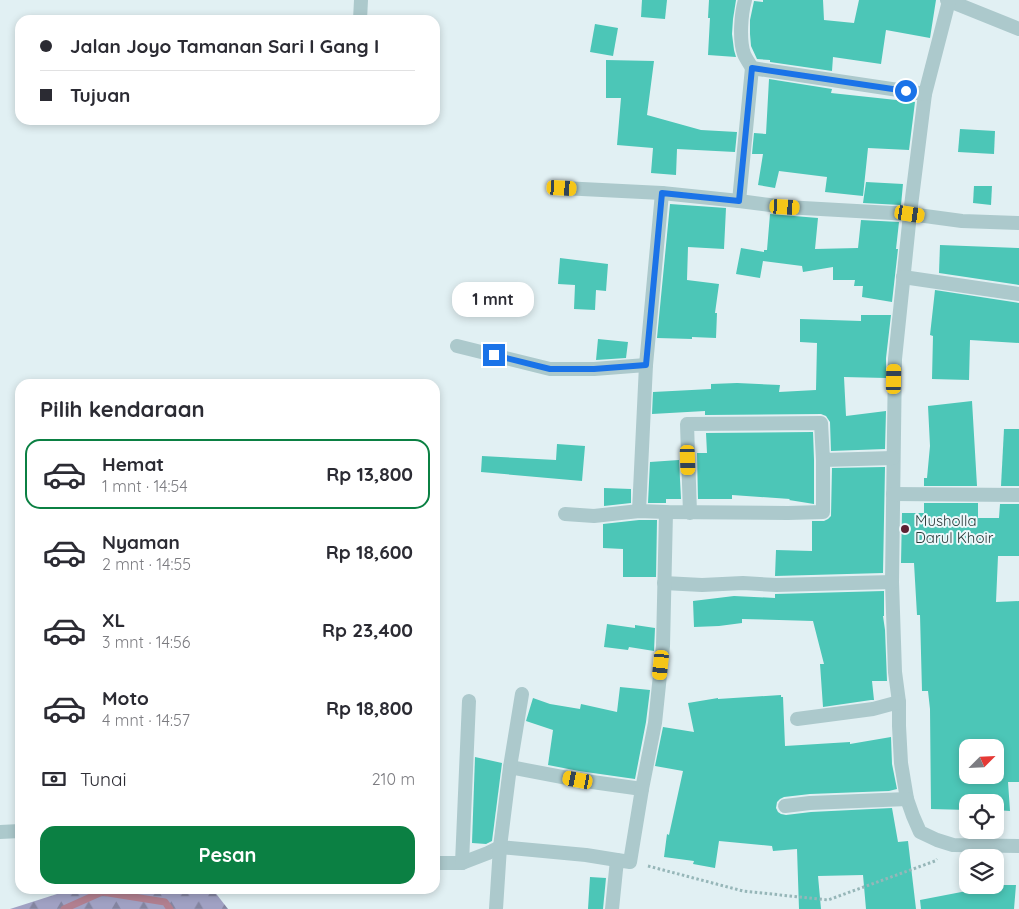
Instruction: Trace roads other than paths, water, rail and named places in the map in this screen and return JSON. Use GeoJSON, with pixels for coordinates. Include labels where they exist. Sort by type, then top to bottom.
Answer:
{"type":"FeatureCollection","features":[{"type":"Feature","properties":{"kind":"street"},"geometry":{"type":"LineString","coordinates":[[360,15],[361,0]]}},
{"type":"Feature","properties":{"kind":"street"},"geometry":{"type":"LineString","coordinates":[[1019,29],[948,1],[925,94],[895,359],[892,582],[901,763],[908,799],[920,832],[952,845],[1019,846]]}},
{"type":"Feature","properties":{"kind":"street"},"geometry":{"type":"LineString","coordinates":[[739,201],[752,68],[744,54],[741,36],[745,3]]}},
{"type":"Feature","properties":{"kind":"street"},"geometry":{"type":"LineString","coordinates":[[752,68],[925,94]]}},
{"type":"Feature","properties":{"kind":"street"},"geometry":{"type":"LineString","coordinates":[[562,188],[662,193],[785,207],[910,214],[962,221],[1019,223]]}},
{"type":"Feature","properties":{"kind":"street"},"geometry":{"type":"LineString","coordinates":[[639,511],[646,365],[662,193]]}},
{"type":"Feature","properties":{"kind":"street"},"geometry":{"type":"LineString","coordinates":[[903,277],[1019,294]]}},
{"type":"Feature","properties":{"kind":"street"},"geometry":{"type":"LineString","coordinates":[[457,346],[550,369],[594,369],[646,365]]}},
{"type":"Feature","properties":{"kind":"street"},"geometry":{"type":"LineString","coordinates":[[565,514],[594,516],[639,511],[690,513],[823,512],[824,460],[821,423],[687,424],[690,513]]}},
{"type":"Feature","properties":{"kind":"street"},"geometry":{"type":"LineString","coordinates":[[824,460],[893,458]]}},
{"type":"Feature","properties":{"kind":"street"},"geometry":{"type":"LineString","coordinates":[[893,494],[1019,495]]}},
{"type":"Feature","properties":{"kind":"street"},"geometry":{"type":"LineString","coordinates":[[612,909],[642,789],[655,723],[663,646],[666,512]]}},
{"type":"Feature","properties":{"kind":"street"},"geometry":{"type":"LineString","coordinates":[[664,583],[776,585],[892,582]]}},
{"type":"Feature","properties":{"kind":"street"},"geometry":{"type":"LineString","coordinates":[[496,909],[500,846],[522,694]]}},
{"type":"Feature","properties":{"kind":"street"},"geometry":{"type":"LineString","coordinates":[[462,863],[469,701]]}},
{"type":"Feature","properties":{"kind":"street"},"geometry":{"type":"LineString","coordinates":[[797,719],[873,709],[899,702]]}},
{"type":"Feature","properties":{"kind":"street"},"geometry":{"type":"LineString","coordinates":[[510,767],[578,780],[642,789]]}},
{"type":"Feature","properties":{"kind":"street"},"geometry":{"type":"LineString","coordinates":[[785,806],[810,803],[908,799]]}},
{"type":"Feature","properties":{"kind":"street"},"geometry":{"type":"LineString","coordinates":[[0,832],[15,831]]}},
{"type":"Feature","properties":{"kind":"street"},"geometry":{"type":"LineString","coordinates":[[440,863],[462,863],[500,846],[586,854],[623,861]]}},
{"type":"Feature","properties":{"kind":"waterway"},"geometry":{"type":"LineString","coordinates":[[64,909],[98,894]]}},
{"type":"Feature","properties":{"kind":"waterway"},"geometry":{"type":"LineString","coordinates":[[115,894],[165,902],[170,909]]}},
{"type":"Feature","properties":{"kind":"place","name":"Musholla Darul Khoir"},"geometry":{"type":"Point","coordinates":[905,529]}}]}
